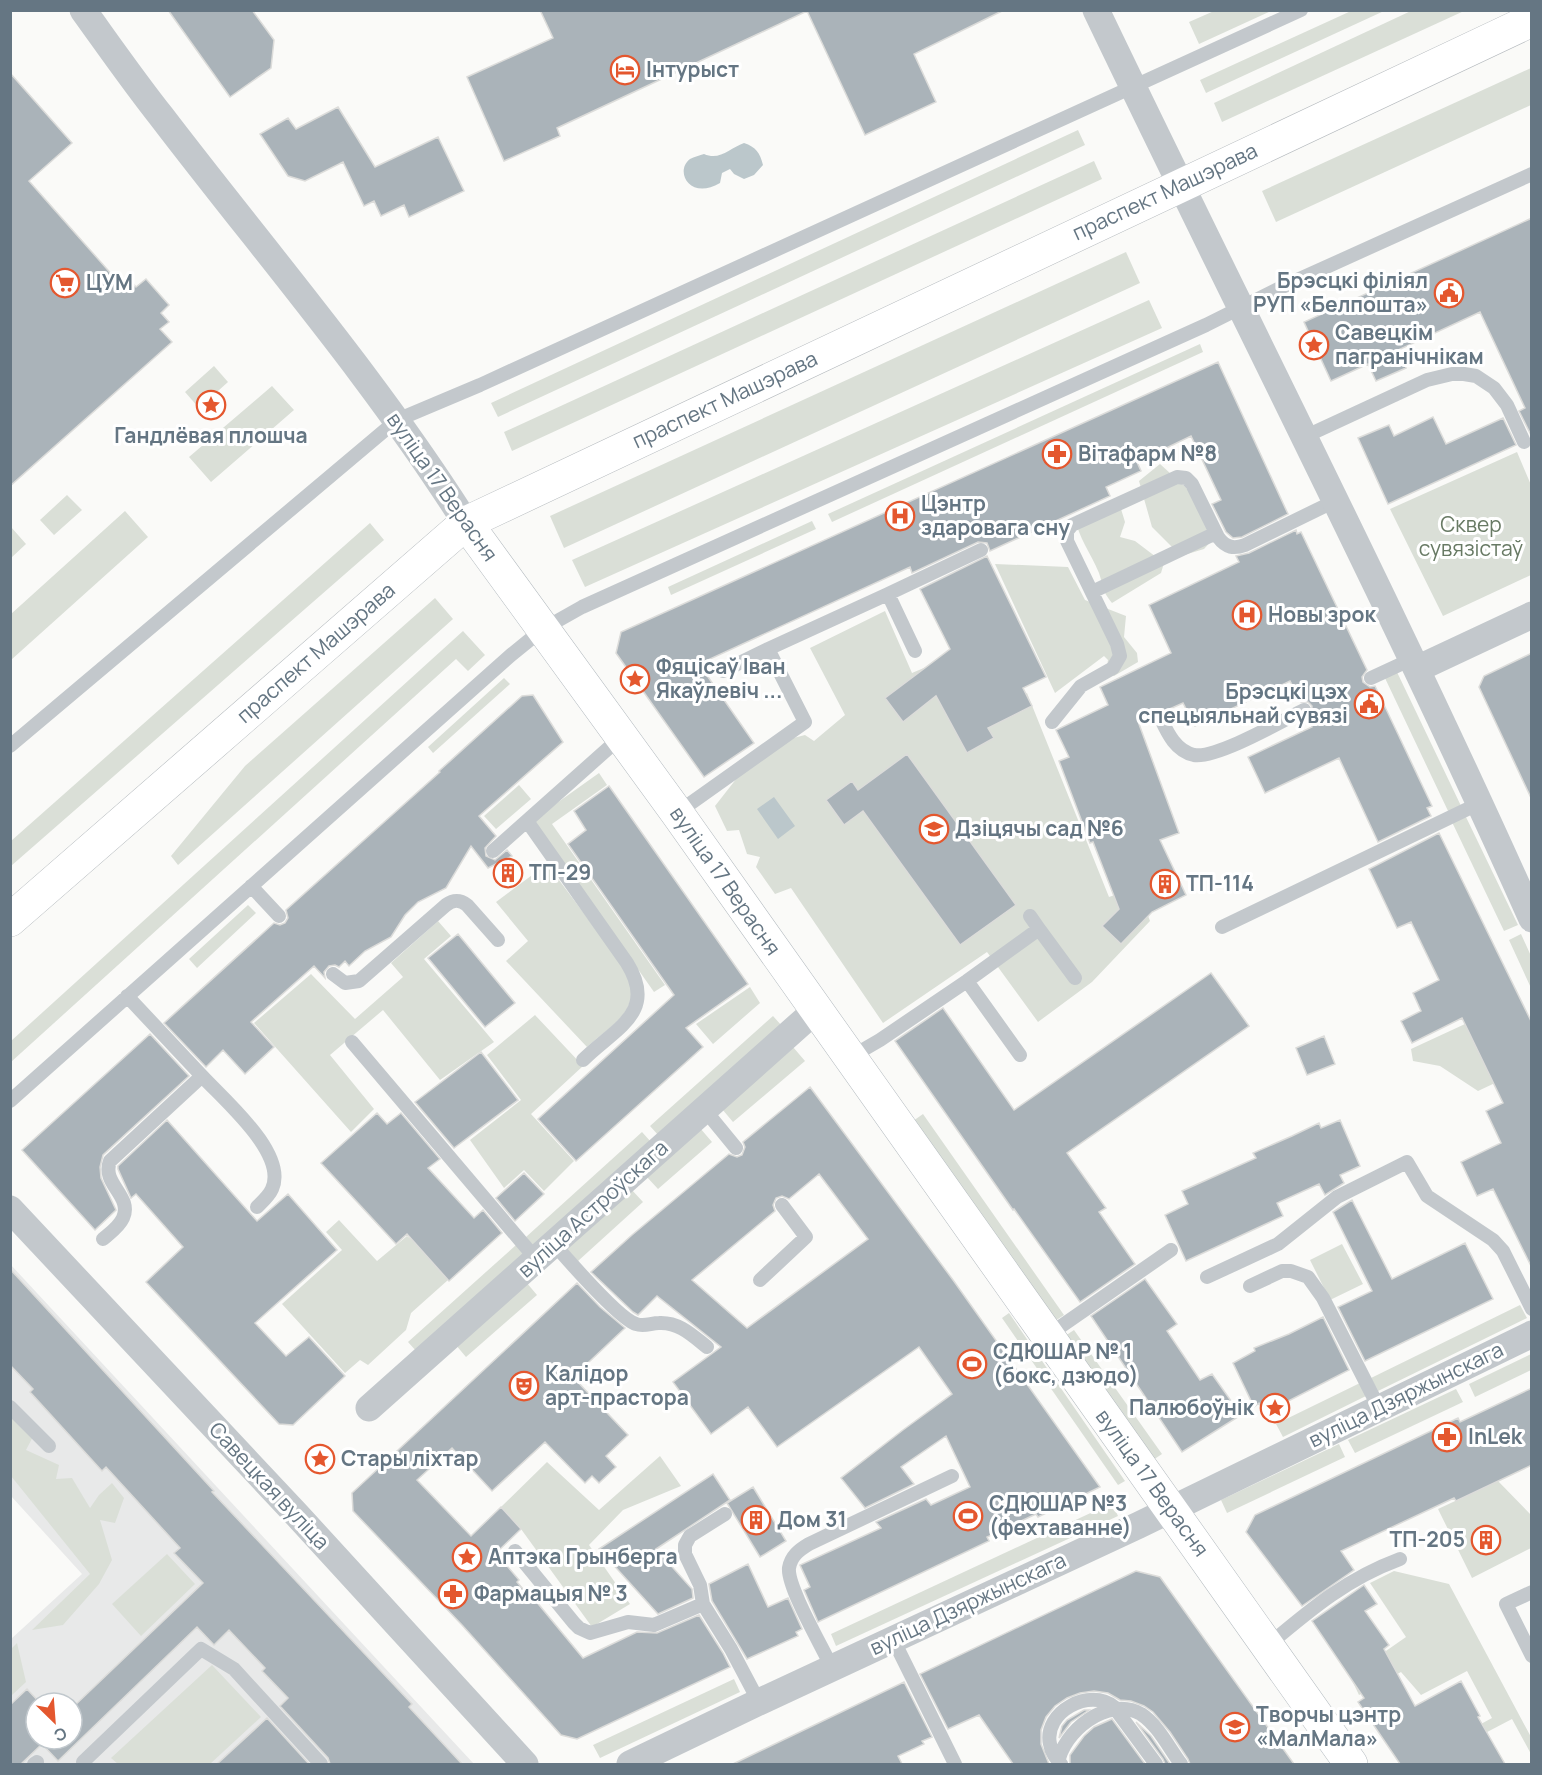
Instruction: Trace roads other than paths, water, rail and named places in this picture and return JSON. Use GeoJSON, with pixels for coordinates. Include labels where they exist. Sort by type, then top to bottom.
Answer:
{"type":"FeatureCollection","features":[{"type":"Feature","properties":{"kind":"main road","name":"праспект Машэрава"},"geometry":{"type":"LineString","coordinates":[[10,920],[465,523],[1532,20]]}},
{"type":"Feature","properties":{"kind":"main road","name":"вуліца 17 Верасня"},"geometry":{"type":"LineString","coordinates":[[465,523],[677,813],[1351,1764]]}},
{"type":"Feature","properties":{"kind":"street","name":"вуліца 17 Верасня"},"geometry":{"type":"LineString","coordinates":[[82,10],[161,117],[397,420],[427,461],[465,523]]}},
{"type":"Feature","properties":{"kind":"street"},"geometry":{"type":"LineString","coordinates":[[1096,10],[1415,664],[1532,919]]}},
{"type":"Feature","properties":{"kind":"street"},"geometry":{"type":"LineString","coordinates":[[1415,664],[1532,615]]}},
{"type":"Feature","properties":{"kind":"street","name":"вуліца Астроўскага"},"geometry":{"type":"LineString","coordinates":[[369,1408],[816,1010]]}},
{"type":"Feature","properties":{"kind":"street","name":"Савецкая вуліца"},"geometry":{"type":"LineString","coordinates":[[10,1188],[13,1199],[10,1208],[313,1532],[525,1764]]}},
{"type":"Feature","properties":{"kind":"street","name":"вуліца Дзяржынскага"},"geometry":{"type":"LineString","coordinates":[[630,1764],[1171,1509],[1532,1334]]}},
{"type":"Feature","properties":{"kind":"street"},"geometry":{"type":"LineString","coordinates":[[537,1764],[543,1764]]}},
{"type":"Feature","properties":{"kind":"lane"},"geometry":{"type":"LineString","coordinates":[[10,746],[397,420],[480,385],[1300,10]]}},
{"type":"Feature","properties":{"kind":"lane"},"geometry":{"type":"LineString","coordinates":[[10,1101],[502,662],[543,629],[582,607],[1206,326],[1240,308],[1532,174]]}},
{"type":"Feature","properties":{"kind":"lane"},"geometry":{"type":"LineString","coordinates":[[1304,437],[1427,380],[1452,374],[1464,374],[1476,376],[1494,388],[1507,405],[1524,442]]}},
{"type":"Feature","properties":{"kind":"lane"},"geometry":{"type":"LineString","coordinates":[[1052,722],[1081,686],[1113,668],[1119,661],[1118,648],[1066,538],[1067,531],[1075,523],[1172,479],[1182,477],[1190,481],[1195,488],[1216,533],[1224,544],[1234,548],[1335,501]]}},
{"type":"Feature","properties":{"kind":"lane"},"geometry":{"type":"LineString","coordinates":[[1092,592],[1216,533]]}},
{"type":"Feature","properties":{"kind":"lane"},"geometry":{"type":"LineString","coordinates":[[723,671],[981,550]]}},
{"type":"Feature","properties":{"kind":"lane"},"geometry":{"type":"LineString","coordinates":[[888,594],[915,651]]}},
{"type":"Feature","properties":{"kind":"lane"},"geometry":{"type":"LineString","coordinates":[[677,813],[804,722],[768,649]]}},
{"type":"Feature","properties":{"kind":"lane"},"geometry":{"type":"LineString","coordinates":[[1371,678],[1415,664]]}},
{"type":"Feature","properties":{"kind":"lane"},"geometry":{"type":"LineString","coordinates":[[1161,719],[1168,734],[1178,747],[1193,755],[1203,755],[1224,748],[1304,710]]}},
{"type":"Feature","properties":{"kind":"lane"},"geometry":{"type":"LineString","coordinates":[[493,851],[622,736]]}},
{"type":"Feature","properties":{"kind":"lane"},"geometry":{"type":"LineString","coordinates":[[1222,927],[1480,803]]}},
{"type":"Feature","properties":{"kind":"lane"},"geometry":{"type":"LineString","coordinates":[[527,821],[627,963],[637,984],[639,998],[634,1012],[583,1060]]}},
{"type":"Feature","properties":{"kind":"lane"},"geometry":{"type":"LineString","coordinates":[[251,886],[279,916]]}},
{"type":"Feature","properties":{"kind":"lane"},"geometry":{"type":"LineString","coordinates":[[333,974],[345,983],[359,981],[453,901],[467,904],[498,940]]}},
{"type":"Feature","properties":{"kind":"lane"},"geometry":{"type":"LineString","coordinates":[[1030,916],[1076,978]]}},
{"type":"Feature","properties":{"kind":"lane"},"geometry":{"type":"LineString","coordinates":[[849,1058],[967,981],[1039,929]]}},
{"type":"Feature","properties":{"kind":"lane"},"geometry":{"type":"LineString","coordinates":[[967,981],[1020,1055]]}},
{"type":"Feature","properties":{"kind":"lane"},"geometry":{"type":"LineString","coordinates":[[127,996],[261,1140],[271,1158],[275,1179],[272,1190],[257,1207]]}},
{"type":"Feature","properties":{"kind":"lane"},"geometry":{"type":"LineString","coordinates":[[352,1042],[545,1251],[578,1271],[629,1321],[641,1326],[661,1323],[675,1324],[707,1347]]}},
{"type":"Feature","properties":{"kind":"lane"},"geometry":{"type":"LineString","coordinates":[[103,1239],[118,1225],[125,1212],[122,1198],[109,1177],[110,1161],[202,1076]]}},
{"type":"Feature","properties":{"kind":"lane"},"geometry":{"type":"LineString","coordinates":[[704,1109],[736,1148]]}},
{"type":"Feature","properties":{"kind":"lane"},"geometry":{"type":"LineString","coordinates":[[1207,1277],[1278,1244],[1337,1197],[1407,1162],[1427,1196],[1493,1240],[1503,1251],[1532,1309]]}},
{"type":"Feature","properties":{"kind":"lane"},"geometry":{"type":"LineString","coordinates":[[760,1280],[806,1237],[782,1205]]}},
{"type":"Feature","properties":{"kind":"lane"},"geometry":{"type":"LineString","coordinates":[[1047,1336],[1171,1250]]}},
{"type":"Feature","properties":{"kind":"lane"},"geometry":{"type":"LineString","coordinates":[[1250,1286],[1281,1271],[1291,1271],[1308,1277],[1319,1290],[1378,1408]]}},
{"type":"Feature","properties":{"kind":"lane"},"geometry":{"type":"LineString","coordinates":[[10,1407],[49,1446]]}},
{"type":"Feature","properties":{"kind":"lane"},"geometry":{"type":"LineString","coordinates":[[832,1668],[792,1584],[789,1569],[794,1554],[809,1544],[952,1476]]}},
{"type":"Feature","properties":{"kind":"lane"},"geometry":{"type":"LineString","coordinates":[[725,1514],[690,1536],[685,1545],[686,1554],[700,1585],[703,1604],[759,1702]]}},
{"type":"Feature","properties":{"kind":"lane"},"geometry":{"type":"LineString","coordinates":[[515,1551],[574,1623],[590,1633],[628,1622],[659,1624],[703,1604]]}},
{"type":"Feature","properties":{"kind":"lane"},"geometry":{"type":"LineString","coordinates":[[1267,1646],[1341,1587],[1400,1558]]}},
{"type":"Feature","properties":{"kind":"lane"},"geometry":{"type":"LineString","coordinates":[[1532,1592],[1506,1604],[1532,1656]]}},
{"type":"Feature","properties":{"kind":"lane"},"geometry":{"type":"LineString","coordinates":[[893,1639],[954,1764]]}},
{"type":"Feature","properties":{"kind":"lane"},"geometry":{"type":"LineString","coordinates":[[83,1762],[201,1649],[234,1669],[321,1764]]}},
{"type":"Feature","properties":{"kind":"lane"},"geometry":{"type":"LineString","coordinates":[[1059,1764],[1050,1746],[1052,1725],[1068,1708],[1082,1701],[1096,1699],[1114,1707],[1156,1764]]}},
{"type":"Feature","properties":{"kind":"lane"},"geometry":{"type":"LineString","coordinates":[[1059,1764],[1062,1749],[1072,1734],[1096,1716],[1119,1709],[1135,1711],[1148,1720],[1181,1764]]}},
{"type":"Feature","properties":{"kind":"place","name":"Інтурыст"},"geometry":{"type":"Point","coordinates":[625,70]}},
{"type":"Feature","properties":{"kind":"place","name":"ЦУМ"},"geometry":{"type":"Point","coordinates":[65,283]}},
{"type":"Feature","properties":{"kind":"place","name":"Брэсцкі філіял РУП «Белпошта»"},"geometry":{"type":"Point","coordinates":[1449,293]}},
{"type":"Feature","properties":{"kind":"place","name":"Савецкім пагранічнікам"},"geometry":{"type":"Point","coordinates":[1314,345]}},
{"type":"Feature","properties":{"kind":"place","name":"Гандлёвая плошча"},"geometry":{"type":"Point","coordinates":[211,405]}},
{"type":"Feature","properties":{"kind":"place","name":"Вітафарм №8"},"geometry":{"type":"Point","coordinates":[1057,454]}},
{"type":"Feature","properties":{"kind":"place","name":"Цэнтр здаровага сну"},"geometry":{"type":"Point","coordinates":[900,516]}},
{"type":"Feature","properties":{"kind":"place","name":"Новы зрок"},"geometry":{"type":"Point","coordinates":[1247,615]}},
{"type":"Feature","properties":{"kind":"place","name":"Фяцісаў Іван Якаўлевіч ..."},"geometry":{"type":"Point","coordinates":[635,679]}},
{"type":"Feature","properties":{"kind":"place","name":"Брэсцкі цэх спецыяльнай сувязі"},"geometry":{"type":"Point","coordinates":[1369,704]}},
{"type":"Feature","properties":{"kind":"place","name":"Дзіцячы сад №6"},"geometry":{"type":"Point","coordinates":[934,829]}},
{"type":"Feature","properties":{"kind":"place","name":"ТП-29"},"geometry":{"type":"Point","coordinates":[508,873]}},
{"type":"Feature","properties":{"kind":"place","name":"ТП-114"},"geometry":{"type":"Point","coordinates":[1165,884]}},
{"type":"Feature","properties":{"kind":"place","name":"СДЮШАР № 1 (бокс, дзюдо)"},"geometry":{"type":"Point","coordinates":[972,1364]}},
{"type":"Feature","properties":{"kind":"place","name":"Калідор арт-прастора"},"geometry":{"type":"Point","coordinates":[524,1386]}},
{"type":"Feature","properties":{"kind":"place","name":"Палюбоўнік"},"geometry":{"type":"Point","coordinates":[1275,1408]}},
{"type":"Feature","properties":{"kind":"place","name":"InLek"},"geometry":{"type":"Point","coordinates":[1447,1437]}},
{"type":"Feature","properties":{"kind":"place","name":"Стары ліхтар"},"geometry":{"type":"Point","coordinates":[320,1459]}},
{"type":"Feature","properties":{"kind":"place","name":"СДЮШАР №3 (фехтаванне)"},"geometry":{"type":"Point","coordinates":[968,1516]}},
{"type":"Feature","properties":{"kind":"place","name":"Дом 31"},"geometry":{"type":"Point","coordinates":[756,1520]}},
{"type":"Feature","properties":{"kind":"place","name":"ТП-205"},"geometry":{"type":"Point","coordinates":[1486,1540]}},
{"type":"Feature","properties":{"kind":"place","name":"Аптэка Грынберга"},"geometry":{"type":"Point","coordinates":[467,1557]}},
{"type":"Feature","properties":{"kind":"place","name":"Фармацыя № 3"},"geometry":{"type":"Point","coordinates":[453,1594]}},
{"type":"Feature","properties":{"kind":"place","name":"Творчы цэнтр «МалМала»"},"geometry":{"type":"Point","coordinates":[1235,1727]}},
{"type":"Feature","properties":{"kind":"park label","name":"Сквер сувязістаў"},"geometry":{"type":"Point","coordinates":[1471,537]}}]}
